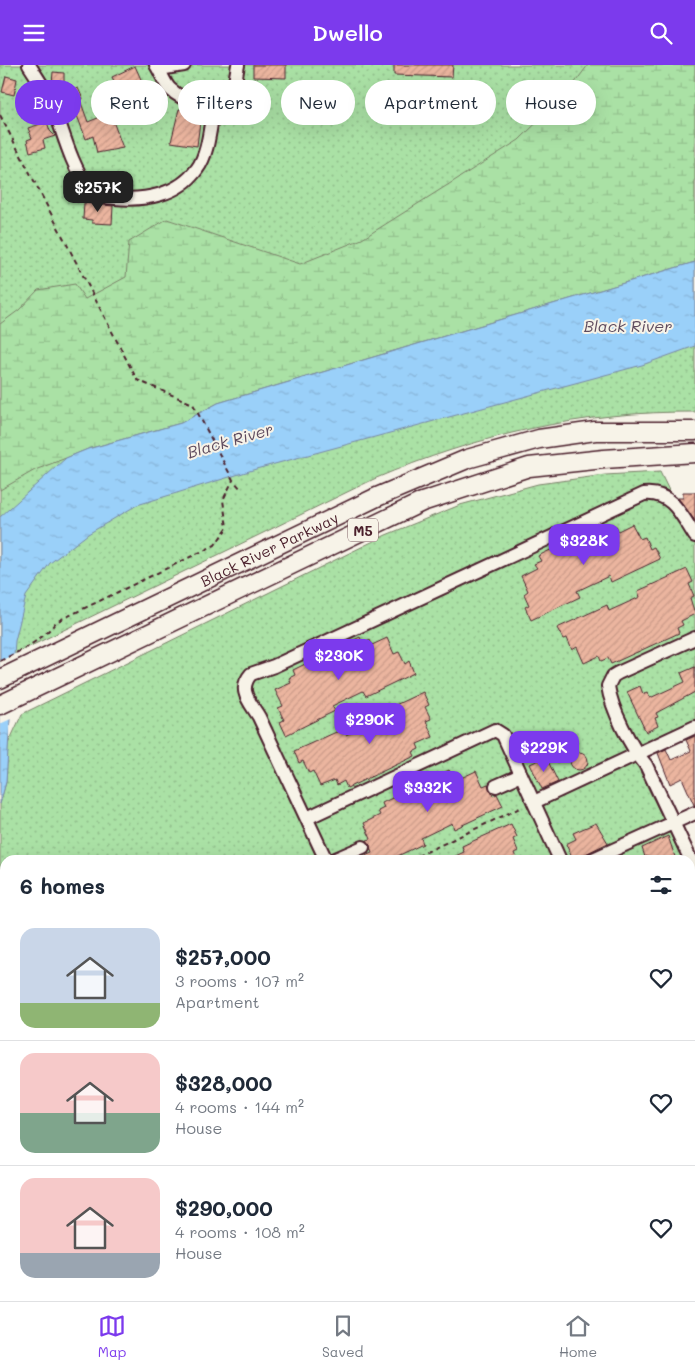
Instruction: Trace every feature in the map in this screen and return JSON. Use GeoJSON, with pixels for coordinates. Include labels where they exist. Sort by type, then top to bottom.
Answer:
{"type":"FeatureCollection","features":[{"type":"Feature","properties":{"kind":"highway"},"geometry":{"type":"LineString","coordinates":[[595,431],[624,421],[695,420]]}},
{"type":"Feature","properties":{"kind":"highway","name":"Black River Parkway"},"geometry":{"type":"LineString","coordinates":[[0,679],[377,497],[467,459],[539,439],[595,431],[695,431]]}},
{"type":"Feature","properties":{"kind":"highway","name":"Black River Parkway"},"geometry":{"type":"LineString","coordinates":[[0,705],[422,502],[529,467],[695,453]]}},
{"type":"Feature","properties":{"kind":"highway"},"geometry":{"type":"LineString","coordinates":[[671,454],[695,460]]}},
{"type":"Feature","properties":{"kind":"street"},"geometry":{"type":"LineString","coordinates":[[29,65],[53,106],[75,164],[88,189],[100,197],[137,200],[151,198],[180,185],[198,168],[204,153],[210,125]]}},
{"type":"Feature","properties":{"kind":"street"},"geometry":{"type":"LineString","coordinates":[[178,94],[170,89],[158,67],[184,65]]}},
{"type":"Feature","properties":{"kind":"street"},"geometry":{"type":"LineString","coordinates":[[234,80],[238,65]]}},
{"type":"Feature","properties":{"kind":"street"},"geometry":{"type":"LineString","coordinates":[[324,855],[259,717],[246,699],[246,682],[254,672],[274,666],[644,494],[660,495],[670,500],[695,536]]}},
{"type":"Feature","properties":{"kind":"street"},"geometry":{"type":"LineString","coordinates":[[688,855],[646,765],[637,754],[611,701],[608,686],[609,681],[618,673],[695,638]]}},
{"type":"Feature","properties":{"kind":"street"},"geometry":{"type":"LineString","coordinates":[[534,802],[695,727]]}},
{"type":"Feature","properties":{"kind":"street"},"geometry":{"type":"LineString","coordinates":[[307,818],[492,731],[498,731],[503,735],[558,855]]}},
{"type":"Feature","properties":{"kind":"street"},"geometry":{"type":"LineString","coordinates":[[496,786],[521,775]]}},
{"type":"Feature","properties":{"kind":"street"},"geometry":{"type":"LineString","coordinates":[[602,855],[695,813]]}},
{"type":"Feature","properties":{"kind":"street"},"geometry":{"type":"LineString","coordinates":[[345,855],[363,847]]}},
{"type":"Feature","properties":{"kind":"path"},"geometry":{"type":"LineString","coordinates":[[0,115],[137,380],[193,404],[233,479],[242,490]]}},
{"type":"Feature","properties":{"kind":"path"},"geometry":{"type":"LineString","coordinates":[[0,661],[25,649],[49,632],[56,622],[216,545],[227,529],[223,500],[233,479]]}},
{"type":"Feature","properties":{"kind":"path"},"geometry":{"type":"LineString","coordinates":[[420,855],[534,802]]}},
{"type":"Feature","properties":{"kind":"green space"},"geometry":{"type":"Polygon","coordinates":[[[0,65],[695,65],[695,412],[653,413],[571,421],[491,438],[413,463],[374,479],[0,661],[0,65]]]}},
{"type":"Feature","properties":{"kind":"green space"},"geometry":{"type":"Polygon","coordinates":[[[588,65],[695,65],[695,262],[218,403],[181,423],[88,449],[35,470],[0,490],[0,324],[19,310],[38,290],[75,284],[85,299],[126,277],[129,242],[167,219],[300,264],[362,239],[519,140],[534,125],[596,125],[596,80],[577,80],[588,65]]]}},
{"type":"Feature","properties":{"kind":"green space"},"geometry":{"type":"Polygon","coordinates":[[[660,472],[678,509],[695,537],[695,724],[631,753],[681,855],[0,855],[0,804],[6,782],[8,744],[22,714],[386,535],[460,505],[538,484],[605,475],[660,472]]]}},
{"type":"Feature","properties":{"kind":"water","name":"Black River"},"geometry":{"type":"Polygon","coordinates":[[[695,262],[695,346],[642,365],[256,469],[137,505],[88,534],[50,563],[26,596],[15,641],[6,782],[0,804],[0,517],[66,458],[88,449],[181,423],[218,403],[695,262]]]}},
{"type":"Feature","properties":{"kind":"pier"},"geometry":{"type":"Polygon","coordinates":[[[17,653],[13,718],[0,724],[0,661],[17,653]]]}},
{"type":"Feature","properties":{"kind":"building"},"geometry":{"type":"Polygon","coordinates":[[[253,65],[286,65],[286,78],[253,77],[253,65]]]}},
{"type":"Feature","properties":{"kind":"building"},"geometry":{"type":"Polygon","coordinates":[[[394,65],[453,65],[452,77],[394,75],[394,65]]]}},
{"type":"Feature","properties":{"kind":"building"},"geometry":{"type":"Polygon","coordinates":[[[135,66],[141,80],[113,80],[112,77],[135,66]]]}},
{"type":"Feature","properties":{"kind":"building"},"geometry":{"type":"Polygon","coordinates":[[[53,72],[64,73],[64,80],[52,80],[53,72]]]}},
{"type":"Feature","properties":{"kind":"building"},"geometry":{"type":"Polygon","coordinates":[[[6,76],[17,79],[15,80],[14,95],[2,92],[6,76]]]}},
{"type":"Feature","properties":{"kind":"building"},"geometry":{"type":"Polygon","coordinates":[[[81,103],[88,122],[91,121],[91,125],[114,125],[123,148],[97,153],[93,136],[86,139],[81,125],[81,103]]]}},
{"type":"Feature","properties":{"kind":"building"},"geometry":{"type":"Polygon","coordinates":[[[178,113],[178,125],[200,125],[197,146],[171,142],[178,113]]]}},
{"type":"Feature","properties":{"kind":"building"},"geometry":{"type":"Polygon","coordinates":[[[38,125],[48,125],[50,131],[55,136],[43,140],[45,148],[30,152],[27,140],[32,138],[28,128],[38,125]]]}},
{"type":"Feature","properties":{"kind":"building"},"geometry":{"type":"Polygon","coordinates":[[[84,203],[113,206],[112,224],[92,223],[92,220],[83,219],[84,203]]]}},
{"type":"Feature","properties":{"kind":"building"},"geometry":{"type":"Polygon","coordinates":[[[683,492],[695,492],[695,521],[678,498],[683,498],[683,492]]]}},
{"type":"Feature","properties":{"kind":"building"},"geometry":{"type":"Polygon","coordinates":[[[606,523],[609,529],[616,526],[618,531],[632,524],[640,539],[645,537],[650,549],[654,547],[660,559],[611,582],[609,576],[577,591],[580,597],[531,620],[525,607],[529,605],[524,594],[528,591],[521,576],[537,568],[534,564],[541,561],[538,556],[606,523]]]}},
{"type":"Feature","properties":{"kind":"building"},"geometry":{"type":"Polygon","coordinates":[[[687,569],[693,582],[689,584],[694,596],[690,598],[695,614],[681,621],[683,625],[677,628],[679,633],[611,664],[608,658],[601,661],[599,656],[584,663],[577,647],[572,650],[567,638],[563,639],[557,628],[607,605],[609,611],[640,597],[638,591],[687,569]]]}},
{"type":"Feature","properties":{"kind":"building"},"geometry":{"type":"Polygon","coordinates":[[[360,637],[363,644],[370,640],[372,645],[387,638],[394,654],[399,652],[405,664],[409,661],[414,673],[366,696],[363,691],[332,706],[335,711],[286,735],[280,722],[284,720],[278,708],[283,706],[275,690],[291,683],[289,678],[295,675],[293,670],[360,637]]]}},
{"type":"Feature","properties":{"kind":"building"},"geometry":{"type":"Polygon","coordinates":[[[695,667],[695,692],[656,713],[658,717],[655,718],[658,726],[646,732],[627,692],[640,686],[643,694],[647,692],[650,698],[685,682],[681,673],[695,667]]]}},
{"type":"Feature","properties":{"kind":"building"},"geometry":{"type":"Polygon","coordinates":[[[423,692],[429,705],[425,707],[431,719],[426,721],[433,737],[417,744],[419,749],[413,752],[415,756],[347,788],[344,781],[337,785],[335,780],[320,786],[313,771],[309,773],[303,761],[299,763],[294,751],[343,729],[346,735],[377,720],[374,715],[423,692]]]}},
{"type":"Feature","properties":{"kind":"building"},"geometry":{"type":"Polygon","coordinates":[[[695,736],[694,805],[682,778],[670,784],[658,753],[666,749],[671,760],[691,751],[686,740],[695,736]]]}},
{"type":"Feature","properties":{"kind":"building"},"geometry":{"type":"Polygon","coordinates":[[[579,752],[585,755],[588,761],[585,767],[579,770],[573,767],[570,761],[573,755],[579,752]]]}},
{"type":"Feature","properties":{"kind":"building"},"geometry":{"type":"Polygon","coordinates":[[[546,757],[558,782],[542,789],[530,764],[546,757]]]}},
{"type":"Feature","properties":{"kind":"building"},"geometry":{"type":"Polygon","coordinates":[[[449,770],[452,776],[459,773],[461,778],[476,771],[483,786],[488,784],[493,796],[497,794],[503,806],[454,829],[452,823],[421,838],[423,844],[400,855],[367,855],[372,853],[367,840],[371,839],[364,823],[380,815],[378,811],[384,808],[382,803],[449,770]]]}},
{"type":"Feature","properties":{"kind":"building"},"geometry":{"type":"Polygon","coordinates":[[[596,823],[608,843],[583,855],[571,855],[566,844],[576,839],[573,833],[596,823]]]}},
{"type":"Feature","properties":{"kind":"building"},"geometry":{"type":"Polygon","coordinates":[[[511,824],[517,837],[513,839],[518,851],[514,853],[515,855],[458,855],[464,852],[462,846],[511,824]]]}},
{"type":"Feature","properties":{"kind":"building"},"geometry":{"type":"Polygon","coordinates":[[[668,836],[674,855],[644,855],[642,848],[668,836]]]}}]}
